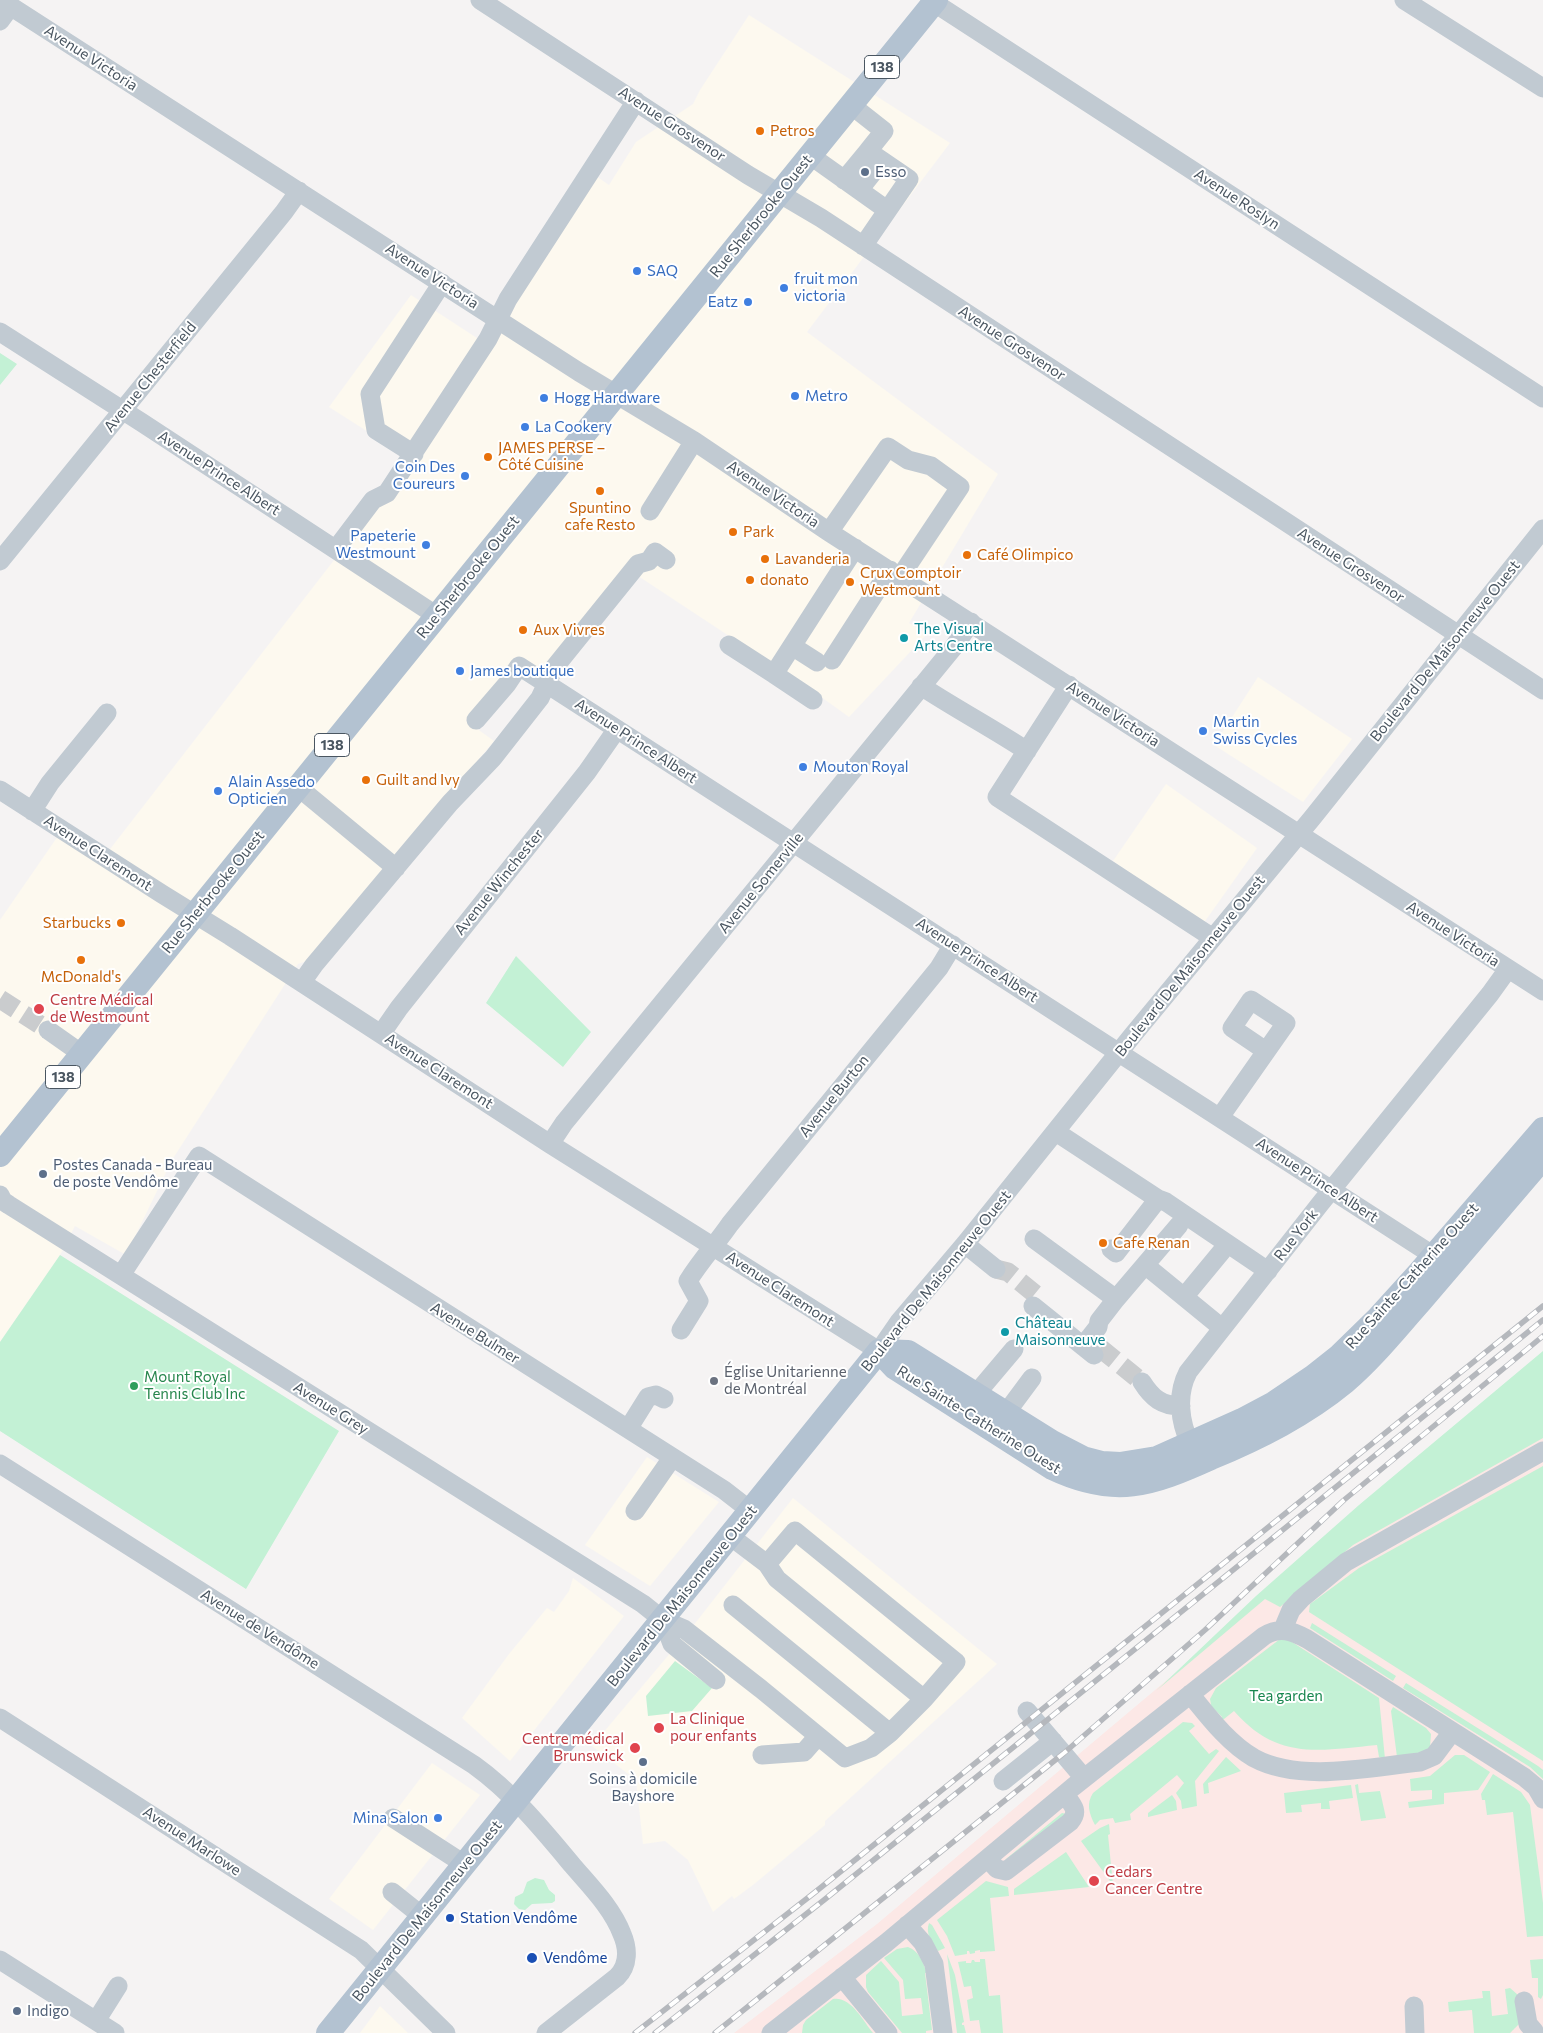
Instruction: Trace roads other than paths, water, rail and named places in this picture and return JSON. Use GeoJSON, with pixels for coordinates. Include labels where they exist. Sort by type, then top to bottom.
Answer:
{"type":"FeatureCollection","features":[{"type":"Feature","properties":{"kind":"main road","name":"Rue Sherbrooke Ouest"},"geometry":{"type":"LineString","coordinates":[[0,1155],[811,156],[933,1]]}},
{"type":"Feature","properties":{"kind":"main road","name":"Rue Sainte-Catherine Ouest"},"geometry":{"type":"LineString","coordinates":[[879,1351],[908,1352],[1063,1449],[1093,1462],[1120,1464],[1157,1458],[1259,1411],[1314,1376],[1338,1357],[1378,1318],[1434,1256],[1543,1128]]}},
{"type":"Feature","properties":{"kind":"main road","name":"Rue Sainte-Catherine Ouest"},"geometry":{"type":"LineString","coordinates":[[879,1351],[895,1368],[1052,1468],[1078,1479],[1102,1484],[1148,1483],[1184,1470],[1267,1433],[1309,1408],[1344,1382],[1378,1350],[1543,1158]]}},
{"type":"Feature","properties":{"kind":"main road","name":"Boulevard De Maisonneuve Ouest"},"geometry":{"type":"LineString","coordinates":[[328,2033],[879,1351]]}},
{"type":"Feature","properties":{"kind":"street","name":"Avenue Grosvenor"},"geometry":{"type":"LineString","coordinates":[[480,0],[863,246],[1543,690]]}},
{"type":"Feature","properties":{"kind":"street"},"geometry":{"type":"LineString","coordinates":[[1404,0],[1543,88]]}},
{"type":"Feature","properties":{"kind":"street","name":"Avenue Roslyn"},"geometry":{"type":"LineString","coordinates":[[933,1],[1543,398]]}},
{"type":"Feature","properties":{"kind":"street","name":"Avenue Victoria"},"geometry":{"type":"LineString","coordinates":[[4,9],[299,191],[580,372],[694,442],[829,532],[1543,991]]}},
{"type":"Feature","properties":{"kind":"street"},"geometry":{"type":"LineString","coordinates":[[336,549],[373,500],[388,493],[488,339],[508,299],[636,101]]}},
{"type":"Feature","properties":{"kind":"street"},"geometry":{"type":"LineString","coordinates":[[851,105],[884,131],[859,190]]}},
{"type":"Feature","properties":{"kind":"street"},"geometry":{"type":"LineString","coordinates":[[811,156],[888,210]]}},
{"type":"Feature","properties":{"kind":"street"},"geometry":{"type":"LineString","coordinates":[[844,180],[875,156]]}},
{"type":"Feature","properties":{"kind":"street"},"geometry":{"type":"LineString","coordinates":[[863,246],[909,179],[875,156]]}},
{"type":"Feature","properties":{"kind":"street","name":"Avenue Chesterfield"},"geometry":{"type":"LineString","coordinates":[[0,561],[284,212],[299,191]]}},
{"type":"Feature","properties":{"kind":"street"},"geometry":{"type":"LineString","coordinates":[[414,454],[376,430],[370,394],[442,283]]}},
{"type":"Feature","properties":{"kind":"street","name":"Avenue Prince Albert"},"geometry":{"type":"LineString","coordinates":[[0,332],[437,616]]}},
{"type":"Feature","properties":{"kind":"street"},"geometry":{"type":"LineString","coordinates":[[650,511],[694,442]]}},
{"type":"Feature","properties":{"kind":"street"},"geometry":{"type":"LineString","coordinates":[[792,646],[825,661],[895,574],[960,487],[930,466],[908,460],[888,447],[829,532]]}},
{"type":"Feature","properties":{"kind":"street","name":"Boulevard De Maisonneuve Ouest"},"geometry":{"type":"LineString","coordinates":[[879,1351],[899,1322],[1056,1132],[1543,529]]}},
{"type":"Feature","properties":{"kind":"street"},"geometry":{"type":"LineString","coordinates":[[774,674],[855,548]]}},
{"type":"Feature","properties":{"kind":"street"},"geometry":{"type":"LineString","coordinates":[[302,982],[314,965],[450,803],[493,758],[535,706],[554,668],[638,564],[649,561],[655,552],[666,560]]}},
{"type":"Feature","properties":{"kind":"street","name":"Avenue Somerville"},"geometry":{"type":"LineString","coordinates":[[550,1144],[564,1123],[953,648],[971,622]]}},
{"type":"Feature","properties":{"kind":"street"},"geometry":{"type":"LineString","coordinates":[[729,645],[813,700]]}},
{"type":"Feature","properties":{"kind":"street","name":"Avenue Prince Albert"},"geometry":{"type":"LineString","coordinates":[[476,720],[507,684],[519,666],[1434,1256]]}},
{"type":"Feature","properties":{"kind":"street"},"geometry":{"type":"LineString","coordinates":[[1069,685],[997,797],[1213,938]]}},
{"type":"Feature","properties":{"kind":"street"},"geometry":{"type":"LineString","coordinates":[[920,686],[958,710],[979,720],[1027,751]]}},
{"type":"Feature","properties":{"kind":"street"},"geometry":{"type":"LineString","coordinates":[[32,811],[50,783],[107,713]]}},
{"type":"Feature","properties":{"kind":"street","name":"Avenue Winchester"},"geometry":{"type":"LineString","coordinates":[[381,1034],[411,992],[587,772],[617,729]]}},
{"type":"Feature","properties":{"kind":"street"},"geometry":{"type":"LineString","coordinates":[[298,787],[396,868]]}},
{"type":"Feature","properties":{"kind":"street","name":"Avenue Claremont"},"geometry":{"type":"LineString","coordinates":[[0,790],[302,982],[550,1144],[879,1351]]}},
{"type":"Feature","properties":{"kind":"street","name":"Avenue Burton"},"geometry":{"type":"LineString","coordinates":[[681,1330],[699,1301],[688,1281],[700,1261],[714,1247],[730,1224],[938,968],[953,945]]}},
{"type":"Feature","properties":{"kind":"street","name":"Rue York"},"geometry":{"type":"LineString","coordinates":[[1190,1444],[1183,1428],[1181,1406],[1183,1383],[1188,1372],[1508,969]]}},
{"type":"Feature","properties":{"kind":"street"},"geometry":{"type":"LineString","coordinates":[[48,1030],[82,1054]]}},
{"type":"Feature","properties":{"kind":"street"},"geometry":{"type":"LineString","coordinates":[[1220,1117],[1266,1051]]}},
{"type":"Feature","properties":{"kind":"street"},"geometry":{"type":"LineString","coordinates":[[1056,1132],[1268,1270]]}},
{"type":"Feature","properties":{"kind":"street","name":"Avenue Bulmer"},"geometry":{"type":"LineString","coordinates":[[121,1275],[199,1156],[724,1490],[751,1511]]}},
{"type":"Feature","properties":{"kind":"street","name":"Avenue Grey"},"geometry":{"type":"LineString","coordinates":[[0,1195],[3,1201],[9,1205],[643,1604],[663,1620],[684,1629],[845,1758],[871,1748],[890,1733]]}},
{"type":"Feature","properties":{"kind":"street"},"geometry":{"type":"LineString","coordinates":[[1111,1249],[1116,1253],[1158,1199]]}},
{"type":"Feature","properties":{"kind":"street"},"geometry":{"type":"LineString","coordinates":[[1037,1302],[1092,1347],[1099,1321],[1179,1225]]}},
{"type":"Feature","properties":{"kind":"street"},"geometry":{"type":"LineString","coordinates":[[1034,1240],[1116,1300]]}},
{"type":"Feature","properties":{"kind":"street"},"geometry":{"type":"LineString","coordinates":[[965,1244],[996,1269]]}},
{"type":"Feature","properties":{"kind":"street"},"geometry":{"type":"LineString","coordinates":[[1184,1297],[1222,1251]]}},
{"type":"Feature","properties":{"kind":"street"},"geometry":{"type":"LineString","coordinates":[[1145,1265],[1222,1328]]}},
{"type":"Feature","properties":{"kind":"street"},"geometry":{"type":"LineString","coordinates":[[976,1394],[1014,1349]]}},
{"type":"Feature","properties":{"kind":"street"},"geometry":{"type":"LineString","coordinates":[[1006,1413],[1032,1378]]}},
{"type":"Feature","properties":{"kind":"street"},"geometry":{"type":"LineString","coordinates":[[1143,1388],[1164,1404],[1181,1406]]}},
{"type":"Feature","properties":{"kind":"street"},"geometry":{"type":"LineString","coordinates":[[628,1430],[648,1397],[656,1395],[664,1399]]}},
{"type":"Feature","properties":{"kind":"street"},"geometry":{"type":"LineString","coordinates":[[1283,1629],[1292,1610],[1301,1598],[1346,1562],[1543,1451]]}},
{"type":"Feature","properties":{"kind":"street"},"geometry":{"type":"LineString","coordinates":[[635,1511],[672,1458]]}},
{"type":"Feature","properties":{"kind":"street","name":"Avenue de Vendôme"},"geometry":{"type":"LineString","coordinates":[[0,1464],[474,1766],[492,1779],[516,1801],[599,1896],[616,1921],[623,1936],[626,1952],[624,1967],[617,1977],[546,2033]]}},
{"type":"Feature","properties":{"kind":"street"},"geometry":{"type":"LineString","coordinates":[[733,1605],[890,1733],[924,1699],[956,1662],[795,1531],[772,1572]]}},
{"type":"Feature","properties":{"kind":"street"},"geometry":{"type":"LineString","coordinates":[[727,1540],[772,1572],[924,1699]]}},
{"type":"Feature","properties":{"kind":"street"},"geometry":{"type":"LineString","coordinates":[[663,1620],[672,1644],[716,1680]]}},
{"type":"Feature","properties":{"kind":"street"},"geometry":{"type":"LineString","coordinates":[[779,2031],[1084,1778],[1264,1636],[1273,1631],[1283,1629],[1292,1631],[1307,1639],[1524,1776],[1536,1787],[1543,1799]]}},
{"type":"Feature","properties":{"kind":"street"},"geometry":{"type":"LineString","coordinates":[[1190,1694],[1223,1732],[1246,1753],[1265,1762],[1293,1770],[1320,1772],[1420,1762],[1434,1756],[1452,1732]]}},
{"type":"Feature","properties":{"kind":"street"},"geometry":{"type":"LineString","coordinates":[[1027,1711],[1084,1778]]}},
{"type":"Feature","properties":{"kind":"street","name":"Avenue Marlowe"},"geometry":{"type":"LineString","coordinates":[[0,1718],[354,1945],[381,1968],[446,2033]]}},
{"type":"Feature","properties":{"kind":"street"},"geometry":{"type":"LineString","coordinates":[[762,1755],[804,1752],[818,1736]]}},
{"type":"Feature","properties":{"kind":"street"},"geometry":{"type":"LineString","coordinates":[[1003,1780],[1053,1741]]}},
{"type":"Feature","properties":{"kind":"street"},"geometry":{"type":"LineString","coordinates":[[393,1818],[464,1864]]}},
{"type":"Feature","properties":{"kind":"street"},"geometry":{"type":"LineString","coordinates":[[392,1892],[422,1916]]}},
{"type":"Feature","properties":{"kind":"street"},"geometry":{"type":"LineString","coordinates":[[907,1925],[923,1944],[934,1964],[943,2033]]}},
{"type":"Feature","properties":{"kind":"street"},"geometry":{"type":"LineString","coordinates":[[0,1960],[114,2033]]}},
{"type":"Feature","properties":{"kind":"street"},"geometry":{"type":"LineString","coordinates":[[842,1977],[888,2033]]}},
{"type":"Feature","properties":{"kind":"street"},"geometry":{"type":"LineString","coordinates":[[96,2021],[118,1986]]}},
{"type":"Feature","properties":{"kind":"street"},"geometry":{"type":"LineString","coordinates":[[1524,2001],[1528,2024],[1536,2028]]}},
{"type":"Feature","properties":{"kind":"street"},"geometry":{"type":"LineString","coordinates":[[1414,2006],[1415,2033]]}},
{"type":"Feature","properties":{"kind":"tunnel"},"geometry":{"type":"LineString","coordinates":[[0,999],[48,1030]]}},
{"type":"Feature","properties":{"kind":"tunnel"},"geometry":{"type":"LineString","coordinates":[[996,1269],[1008,1272],[1040,1298]]}},
{"type":"Feature","properties":{"kind":"tunnel"},"geometry":{"type":"LineString","coordinates":[[1100,1348],[1142,1382]]}},
{"type":"Feature","properties":{"kind":"railway"},"geometry":{"type":"LineString","coordinates":[[635,2033],[814,1893],[1543,1306]]}},
{"type":"Feature","properties":{"kind":"railway"},"geometry":{"type":"LineString","coordinates":[[655,2033],[824,1900],[1543,1320]]}},
{"type":"Feature","properties":{"kind":"railway"},"geometry":{"type":"LineString","coordinates":[[715,2033],[1064,1753],[1205,1630],[1344,1500],[1543,1336]]}},
{"type":"Feature","properties":{"kind":"place","name":"Petros"},"geometry":{"type":"Point","coordinates":[760,131]}},
{"type":"Feature","properties":{"kind":"place","name":"Esso"},"geometry":{"type":"Point","coordinates":[865,172]}},
{"type":"Feature","properties":{"kind":"place","name":"SAQ"},"geometry":{"type":"Point","coordinates":[637,271]}},
{"type":"Feature","properties":{"kind":"place","name":"fruit mon victoria"},"geometry":{"type":"Point","coordinates":[784,288]}},
{"type":"Feature","properties":{"kind":"place","name":"Eatz"},"geometry":{"type":"Point","coordinates":[748,302]}},
{"type":"Feature","properties":{"kind":"place","name":"Metro"},"geometry":{"type":"Point","coordinates":[795,396]}},
{"type":"Feature","properties":{"kind":"place","name":"Hogg Hardware"},"geometry":{"type":"Point","coordinates":[544,398]}},
{"type":"Feature","properties":{"kind":"place","name":"La Cookery"},"geometry":{"type":"Point","coordinates":[525,427]}},
{"type":"Feature","properties":{"kind":"place","name":"JAMES PERSE – Côté Cuisine"},"geometry":{"type":"Point","coordinates":[488,457]}},
{"type":"Feature","properties":{"kind":"place","name":"Coin Des Coureurs"},"geometry":{"type":"Point","coordinates":[465,476]}},
{"type":"Feature","properties":{"kind":"place","name":"Spuntino cafe Resto"},"geometry":{"type":"Point","coordinates":[600,491]}},
{"type":"Feature","properties":{"kind":"place","name":"Park"},"geometry":{"type":"Point","coordinates":[733,532]}},
{"type":"Feature","properties":{"kind":"place","name":"Papeterie Westmount"},"geometry":{"type":"Point","coordinates":[426,545]}},
{"type":"Feature","properties":{"kind":"place","name":"Café Olimpico"},"geometry":{"type":"Point","coordinates":[967,555]}},
{"type":"Feature","properties":{"kind":"place","name":"Lavanderia"},"geometry":{"type":"Point","coordinates":[765,559]}},
{"type":"Feature","properties":{"kind":"place","name":"donato"},"geometry":{"type":"Point","coordinates":[750,580]}},
{"type":"Feature","properties":{"kind":"place","name":"Crux Comptoir Westmount"},"geometry":{"type":"Point","coordinates":[850,582]}},
{"type":"Feature","properties":{"kind":"place","name":"Aux Vivres"},"geometry":{"type":"Point","coordinates":[523,630]}},
{"type":"Feature","properties":{"kind":"place","name":"The Visual Arts Centre"},"geometry":{"type":"Point","coordinates":[904,638]}},
{"type":"Feature","properties":{"kind":"place","name":"James boutique"},"geometry":{"type":"Point","coordinates":[460,671]}},
{"type":"Feature","properties":{"kind":"place","name":"Martin Swiss Cycles"},"geometry":{"type":"Point","coordinates":[1203,731]}},
{"type":"Feature","properties":{"kind":"place","name":"Mouton Royal"},"geometry":{"type":"Point","coordinates":[803,767]}},
{"type":"Feature","properties":{"kind":"place","name":"Guilt and Ivy"},"geometry":{"type":"Point","coordinates":[366,780]}},
{"type":"Feature","properties":{"kind":"place","name":"Alain Assedo Opticien"},"geometry":{"type":"Point","coordinates":[218,791]}},
{"type":"Feature","properties":{"kind":"place","name":"Starbucks"},"geometry":{"type":"Point","coordinates":[121,923]}},
{"type":"Feature","properties":{"kind":"place","name":"McDonald's"},"geometry":{"type":"Point","coordinates":[81,960]}},
{"type":"Feature","properties":{"kind":"place","name":"Centre Médical de Westmount"},"geometry":{"type":"Point","coordinates":[39,1009]}},
{"type":"Feature","properties":{"kind":"place","name":"Postes Canada - Bureau de poste Vendôme"},"geometry":{"type":"Point","coordinates":[43,1174]}},
{"type":"Feature","properties":{"kind":"place","name":"Cafe Renan"},"geometry":{"type":"Point","coordinates":[1103,1243]}},
{"type":"Feature","properties":{"kind":"place","name":"Château Maisonneuve"},"geometry":{"type":"Point","coordinates":[1005,1332]}},
{"type":"Feature","properties":{"kind":"place","name":"Église Unitarienne de Montréal"},"geometry":{"type":"Point","coordinates":[714,1381]}},
{"type":"Feature","properties":{"kind":"place","name":"Mount Royal Tennis Club Inc"},"geometry":{"type":"Point","coordinates":[134,1386]}},
{"type":"Feature","properties":{"kind":"place","name":"La Clinique pour enfants"},"geometry":{"type":"Point","coordinates":[659,1728]}},
{"type":"Feature","properties":{"kind":"place","name":"Centre médical Brunswick"},"geometry":{"type":"Point","coordinates":[635,1748]}},
{"type":"Feature","properties":{"kind":"place","name":"Soins à domicile Bayshore"},"geometry":{"type":"Point","coordinates":[643,1762]}},
{"type":"Feature","properties":{"kind":"place","name":"Mina Salon"},"geometry":{"type":"Point","coordinates":[438,1818]}},
{"type":"Feature","properties":{"kind":"place","name":"Cedars Cancer Centre"},"geometry":{"type":"Point","coordinates":[1094,1881]}},
{"type":"Feature","properties":{"kind":"place","name":"Station Vendôme"},"geometry":{"type":"Point","coordinates":[450,1918]}},
{"type":"Feature","properties":{"kind":"place","name":"Vendôme"},"geometry":{"type":"Point","coordinates":[532,1958]}},
{"type":"Feature","properties":{"kind":"place","name":"Indigo"},"geometry":{"type":"Point","coordinates":[17,2011]}},
{"type":"Feature","properties":{"kind":"park label","name":"Tea garden"},"geometry":{"type":"Point","coordinates":[1286,1696]}}]}
